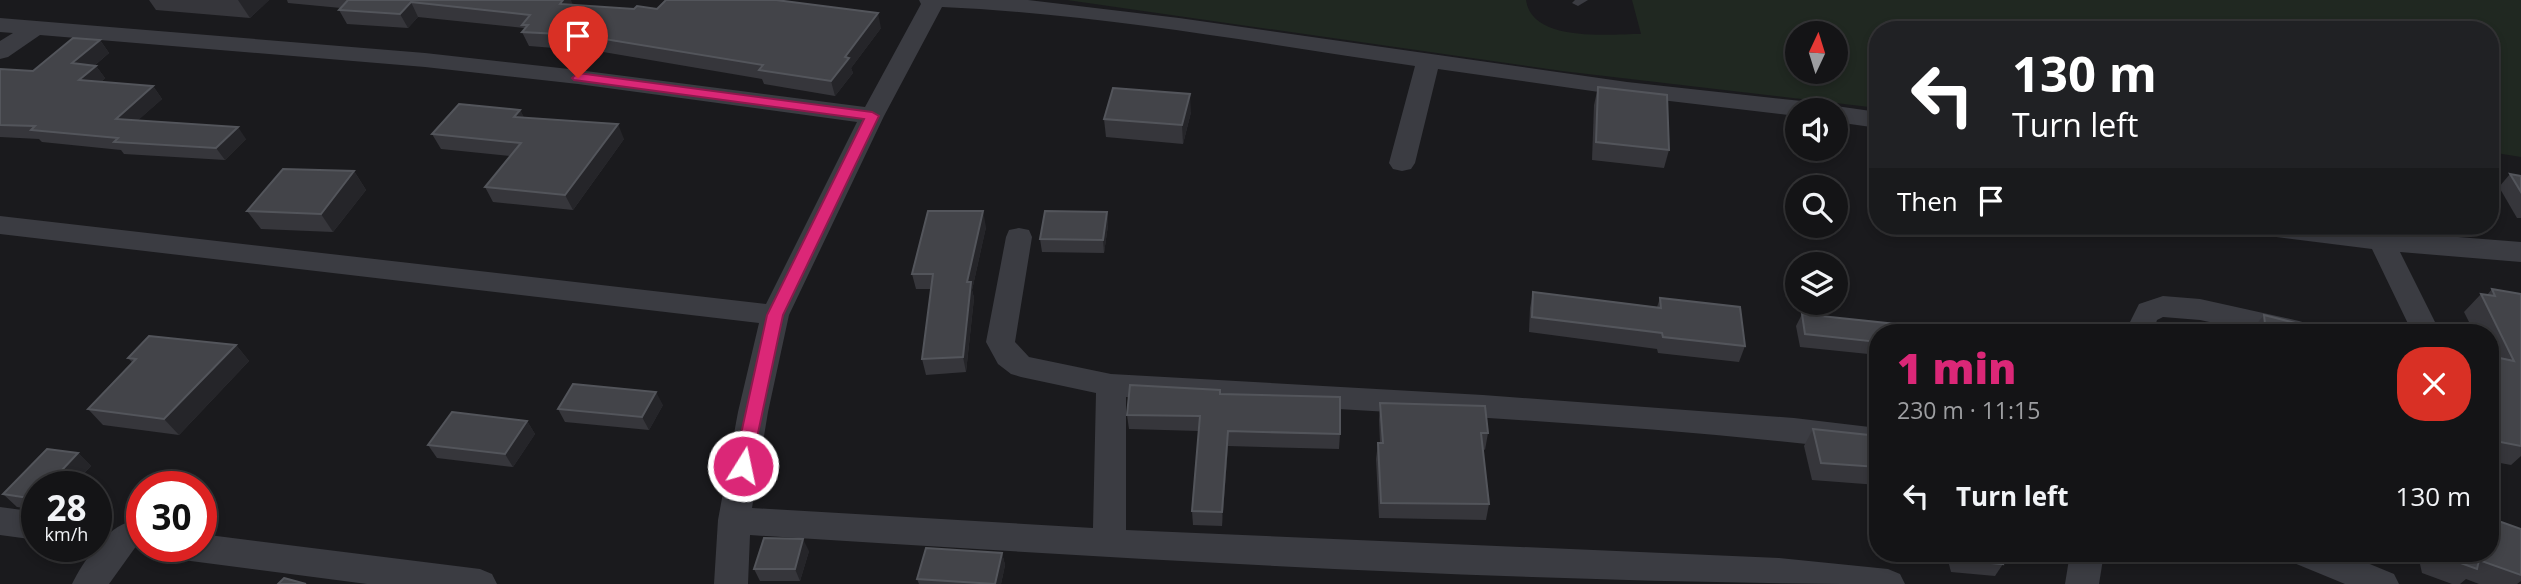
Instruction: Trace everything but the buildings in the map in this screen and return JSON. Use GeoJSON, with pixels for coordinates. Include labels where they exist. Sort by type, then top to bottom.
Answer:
{"type":"FeatureCollection","features":[{"type":"Feature","properties":{"kind":"street"},"geometry":{"type":"LineString","coordinates":[[731,584],[734,520],[753,412],[775,315],[932,0],[997,3],[1179,25],[1627,89],[1785,107]]}},
{"type":"Feature","properties":{"kind":"street"},"geometry":{"type":"LineString","coordinates":[[0,24],[425,60],[872,116]]}},
{"type":"Feature","properties":{"kind":"street"},"geometry":{"type":"LineString","coordinates":[[0,52],[35,28]]}},
{"type":"Feature","properties":{"kind":"street"},"geometry":{"type":"LineString","coordinates":[[1402,163],[1428,61]]}},
{"type":"Feature","properties":{"kind":"street"},"geometry":{"type":"LineString","coordinates":[[1848,116],[1869,119]]}},
{"type":"Feature","properties":{"kind":"street"},"geometry":{"type":"LineString","coordinates":[[0,225],[775,315]]}},
{"type":"Feature","properties":{"kind":"street"},"geometry":{"type":"LineString","coordinates":[[2333,235],[2521,252]]}},
{"type":"Feature","properties":{"kind":"street"},"geometry":{"type":"LineString","coordinates":[[1019,237],[1000,342],[1008,356],[1021,366],[1040,371],[1111,385],[1483,407],[1794,430],[1869,439]]}},
{"type":"Feature","properties":{"kind":"street"},"geometry":{"type":"LineString","coordinates":[[2381,241],[2422,324]]}},
{"type":"Feature","properties":{"kind":"street"},"geometry":{"type":"LineString","coordinates":[[2142,324],[2152,309],[2177,305],[2263,324]]}},
{"type":"Feature","properties":{"kind":"street"},"geometry":{"type":"LineString","coordinates":[[1109,544],[1111,385]]}},
{"type":"Feature","properties":{"kind":"street"},"geometry":{"type":"LineString","coordinates":[[734,520],[1109,544],[1779,572],[1888,584]]}},
{"type":"Feature","properties":{"kind":"street"},"geometry":{"type":"LineString","coordinates":[[0,521],[21,524]]}},
{"type":"Feature","properties":{"kind":"street"},"geometry":{"type":"LineString","coordinates":[[89,584],[121,537]]}},
{"type":"Feature","properties":{"kind":"street"},"geometry":{"type":"LineString","coordinates":[[217,550],[480,584]]}},
{"type":"Feature","properties":{"kind":"street"},"geometry":{"type":"LineString","coordinates":[[2082,584],[2086,562]]}},
{"type":"Feature","properties":{"kind":"street"},"geometry":{"type":"LineString","coordinates":[[2328,562],[2382,584]]}},
{"type":"Feature","properties":{"kind":"shaded area"},"geometry":{"type":"Polygon","coordinates":[[[1067,0],[1526,0],[1531,14],[1557,30],[1610,35],[1641,34],[1632,0],[2521,0],[2521,157],[2499,153],[2499,21],[1869,21],[1869,107],[1848,104],[1848,98],[1793,98],[1562,71],[1067,0]]]}},
{"type":"Feature","properties":{"kind":"route"},"geometry":{"type":"LineString","coordinates":[[578,78],[872,116],[775,315],[743,466]]}}]}
